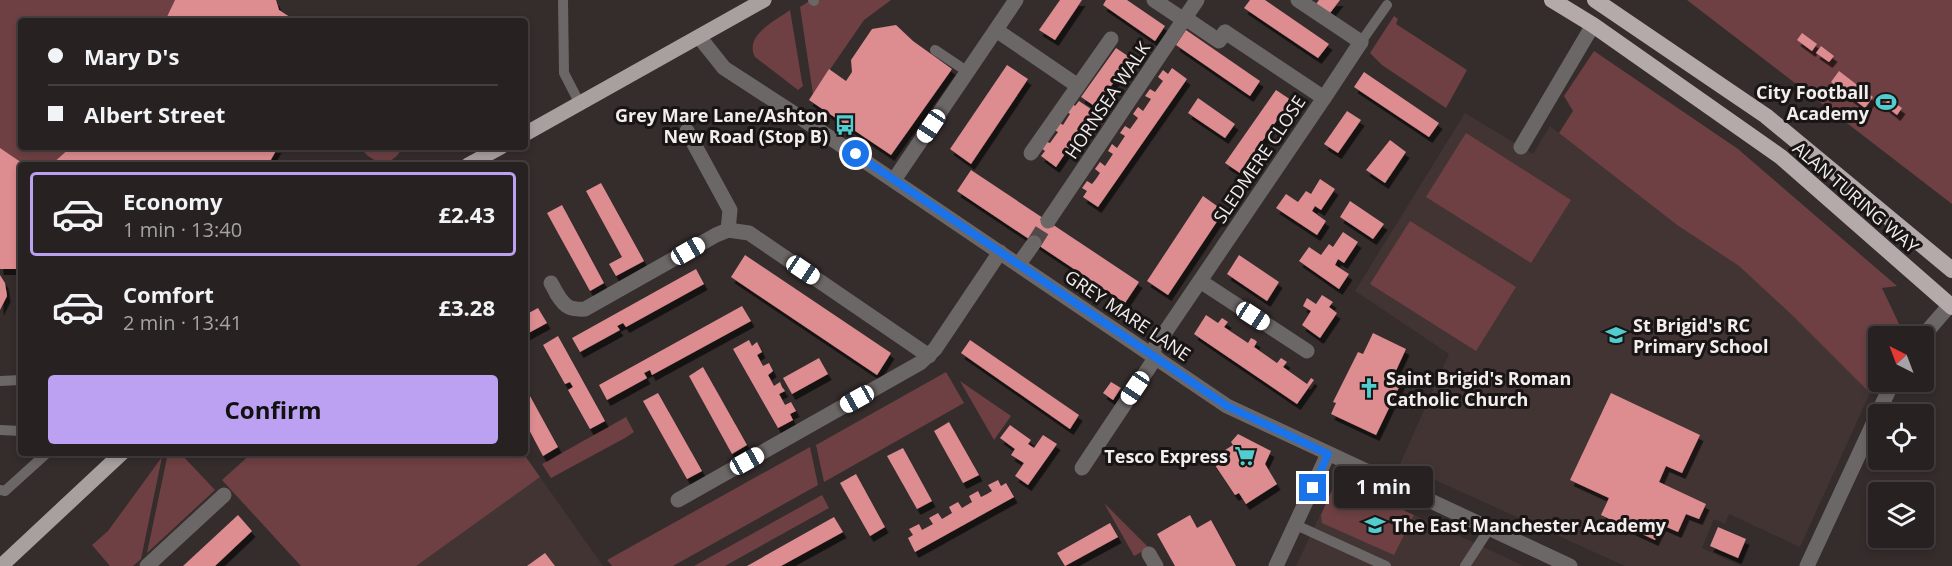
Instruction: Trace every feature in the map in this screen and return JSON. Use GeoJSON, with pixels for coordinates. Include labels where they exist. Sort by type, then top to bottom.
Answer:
{"type":"FeatureCollection","features":[{"type":"Feature","properties":{"kind":"highway","name":"ALAN TURING WAY"},"geometry":{"type":"LineString","coordinates":[[1552,0],[1593,26],[1780,157],[1951,306]]}},
{"type":"Feature","properties":{"kind":"highway","name":"ALAN TURING WAY"},"geometry":{"type":"LineString","coordinates":[[1595,0],[1766,116],[1952,270]]}},
{"type":"Feature","properties":{"kind":"main road"},"geometry":{"type":"LineString","coordinates":[[528,132],[700,38],[764,0]]}},
{"type":"Feature","properties":{"kind":"main road"},"geometry":{"type":"LineString","coordinates":[[474,162],[496,150]]}},
{"type":"Feature","properties":{"kind":"main road"},"geometry":{"type":"LineString","coordinates":[[1,566],[119,456]]}},
{"type":"Feature","properties":{"kind":"street"},"geometry":{"type":"LineString","coordinates":[[894,180],[1016,0]]}},
{"type":"Feature","properties":{"kind":"street","name":"SLEDMERE CLOSE"},"geometry":{"type":"LineString","coordinates":[[1082,468],[1200,281],[1324,98],[1225,32],[1219,41],[1154,0]]}},
{"type":"Feature","properties":{"kind":"street","name":"HORNSEA WALK"},"geometry":{"type":"LineString","coordinates":[[1048,221],[1197,0]]}},
{"type":"Feature","properties":{"kind":"street"},"geometry":{"type":"LineString","coordinates":[[1298,0],[1361,42],[1324,98]]}},
{"type":"Feature","properties":{"kind":"street"},"geometry":{"type":"LineString","coordinates":[[1521,147],[1593,26]]}},
{"type":"Feature","properties":{"kind":"street"},"geometry":{"type":"LineString","coordinates":[[996,30],[1078,86]]}},
{"type":"Feature","properties":{"kind":"street","name":"GREY MARE LANE"},"geometry":{"type":"LineString","coordinates":[[700,38],[724,68],[740,81],[798,116],[894,180],[1227,406],[1570,566]]}},
{"type":"Feature","properties":{"kind":"street"},"geometry":{"type":"LineString","coordinates":[[1031,153],[1111,39]]}},
{"type":"Feature","properties":{"kind":"street"},"geometry":{"type":"LineString","coordinates":[[687,131],[730,210],[728,230]]}},
{"type":"Feature","properties":{"kind":"street"},"geometry":{"type":"LineString","coordinates":[[554,288],[563,304],[572,310],[585,309],[728,230],[748,233],[929,356]]}},
{"type":"Feature","properties":{"kind":"street"},"geometry":{"type":"LineString","coordinates":[[1019,264],[1034,243]]}},
{"type":"Feature","properties":{"kind":"street"},"geometry":{"type":"LineString","coordinates":[[678,500],[929,356],[1000,252]]}},
{"type":"Feature","properties":{"kind":"street"},"geometry":{"type":"LineString","coordinates":[[1200,281],[1306,351]]}},
{"type":"Feature","properties":{"kind":"street"},"geometry":{"type":"LineString","coordinates":[[1932,326],[1951,306]]}},
{"type":"Feature","properties":{"kind":"street"},"geometry":{"type":"LineString","coordinates":[[1808,566],[1888,392]]}},
{"type":"Feature","properties":{"kind":"street"},"geometry":{"type":"LineString","coordinates":[[1276,566],[1328,454]]}},
{"type":"Feature","properties":{"kind":"street"},"geometry":{"type":"LineString","coordinates":[[147,566],[224,495]]}},
{"type":"Feature","properties":{"kind":"lane"},"geometry":{"type":"LineString","coordinates":[[563,0],[564,72],[580,104]]}},
{"type":"Feature","properties":{"kind":"lane"},"geometry":{"type":"LineString","coordinates":[[1361,42],[1387,4]]}},
{"type":"Feature","properties":{"kind":"lane"},"geometry":{"type":"LineString","coordinates":[[934,50],[968,72]]}},
{"type":"Feature","properties":{"kind":"lane"},"geometry":{"type":"LineString","coordinates":[[0,381],[18,380]]}},
{"type":"Feature","properties":{"kind":"lane"},"geometry":{"type":"LineString","coordinates":[[0,430],[18,431]]}},
{"type":"Feature","properties":{"kind":"lane"},"geometry":{"type":"LineString","coordinates":[[0,490],[4,491],[44,456]]}},
{"type":"Feature","properties":{"kind":"lane"},"geometry":{"type":"LineString","coordinates":[[1296,525],[1362,561],[1386,566]]}},
{"type":"Feature","properties":{"kind":"lane"},"geometry":{"type":"LineString","coordinates":[[1465,566],[1489,529]]}},
{"type":"Feature","properties":{"kind":"shaded area"},"geometry":{"type":"Polygon","coordinates":[[[0,0],[276,0],[279,10],[291,18],[18,18],[18,150],[276,150],[270,162],[18,162],[18,269],[0,269],[0,0]]]}},
{"type":"Feature","properties":{"kind":"shaded area"},"geometry":{"type":"Polygon","coordinates":[[[811,0],[891,0],[864,20],[813,94],[800,7],[811,0]]]}},
{"type":"Feature","properties":{"kind":"shaded area","name":"City Football Academy"},"geometry":{"type":"Polygon","coordinates":[[[1687,0],[1952,0],[1952,204],[1687,0]]]}},
{"type":"Feature","properties":{"kind":"shaded area"},"geometry":{"type":"Polygon","coordinates":[[[790,10],[803,86],[798,90],[755,57],[753,49],[757,35],[790,10]]]}},
{"type":"Feature","properties":{"kind":"shaded area"},"geometry":{"type":"Polygon","coordinates":[[[1394,16],[1398,19],[1396,24],[1467,70],[1446,108],[1382,65],[1370,53],[1394,16]]]}},
{"type":"Feature","properties":{"kind":"shaded area"},"geometry":{"type":"Polygon","coordinates":[[[1594,51],[1738,149],[1897,286],[1882,288],[1900,326],[1868,326],[1868,391],[1739,266],[1677,225],[1559,133],[1573,111],[1564,96],[1594,51]]]}},
{"type":"Feature","properties":{"kind":"shaded area","name":"St Brigid's RC Primary School"},"geometry":{"type":"Polygon","coordinates":[[[1465,113],[1533,154],[1550,126],[1677,225],[1739,266],[1870,393],[1800,547],[1729,514],[1725,524],[1714,519],[1702,548],[1741,566],[1625,566],[1400,464],[1449,354],[1355,291],[1465,113]]]}},
{"type":"Feature","properties":{"kind":"shaded area"},"geometry":{"type":"Polygon","coordinates":[[[1466,133],[1571,200],[1531,263],[1426,197],[1466,133]]]}},
{"type":"Feature","properties":{"kind":"shaded area"},"geometry":{"type":"Polygon","coordinates":[[[363,150],[401,150],[394,158],[382,162],[370,158],[363,150]]]}},
{"type":"Feature","properties":{"kind":"shaded area"},"geometry":{"type":"Polygon","coordinates":[[[1410,221],[1516,287],[1476,351],[1370,284],[1410,221]]]}},
{"type":"Feature","properties":{"kind":"shaded area"},"geometry":{"type":"Polygon","coordinates":[[[946,372],[964,403],[824,482],[816,445],[946,372]]]}},
{"type":"Feature","properties":{"kind":"shaded area"},"geometry":{"type":"Polygon","coordinates":[[[960,381],[1011,416],[994,440],[960,381]]]}},
{"type":"Feature","properties":{"kind":"shaded area"},"geometry":{"type":"Polygon","coordinates":[[[626,417],[634,432],[551,478],[542,464],[626,417]]]}},
{"type":"Feature","properties":{"kind":"shaded area"},"geometry":{"type":"Polygon","coordinates":[[[810,447],[818,485],[673,566],[612,566],[607,560],[810,447]]]}},
{"type":"Feature","properties":{"kind":"shaded area"},"geometry":{"type":"Polygon","coordinates":[[[167,456],[183,456],[215,490],[147,553],[167,456]]]}},
{"type":"Feature","properties":{"kind":"shaded area"},"geometry":{"type":"Polygon","coordinates":[[[249,456],[525,456],[603,566],[301,566],[222,480],[249,456]]]}},
{"type":"Feature","properties":{"kind":"shaded area"},"geometry":{"type":"Polygon","coordinates":[[[249,456],[525,456],[540,477],[416,566],[301,566],[222,480],[249,456]]]}},
{"type":"Feature","properties":{"kind":"shaded area"},"geometry":{"type":"Polygon","coordinates":[[[162,457],[141,559],[133,566],[110,566],[92,545],[108,531],[162,457]]]}},
{"type":"Feature","properties":{"kind":"shaded area","name":"The East Manchester Academy"},"geometry":{"type":"Polygon","coordinates":[[[1345,483],[1524,566],[1296,566],[1334,486],[1345,483]]]}},
{"type":"Feature","properties":{"kind":"shaded area"},"geometry":{"type":"Polygon","coordinates":[[[1345,483],[1414,515],[1394,555],[1322,523],[1321,515],[1334,486],[1345,483]]]}},
{"type":"Feature","properties":{"kind":"shaded area"},"geometry":{"type":"Polygon","coordinates":[[[822,495],[829,508],[725,566],[694,566],[822,495]]]}},
{"type":"Feature","properties":{"kind":"shaded area"},"geometry":{"type":"Polygon","coordinates":[[[1104,503],[1149,548],[1134,556],[1104,503]]]}},
{"type":"Feature","properties":{"kind":"building"},"geometry":{"type":"Polygon","coordinates":[[[175,0],[276,0],[279,10],[291,18],[166,18],[175,0]]]}},
{"type":"Feature","properties":{"kind":"building"},"geometry":{"type":"Polygon","coordinates":[[[1060,0],[1082,0],[1055,40],[1039,30],[1060,0]]]}},
{"type":"Feature","properties":{"kind":"building"},"geometry":{"type":"Polygon","coordinates":[[[1106,0],[1127,0],[1165,26],[1155,41],[1103,5],[1106,0]]]}},
{"type":"Feature","properties":{"kind":"building"},"geometry":{"type":"Polygon","coordinates":[[[1250,0],[1265,0],[1329,44],[1318,58],[1244,8],[1250,0]]]}},
{"type":"Feature","properties":{"kind":"building"},"geometry":{"type":"Polygon","coordinates":[[[1319,0],[1340,0],[1327,17],[1313,8],[1319,0]]]}},
{"type":"Feature","properties":{"kind":"building"},"geometry":{"type":"Polygon","coordinates":[[[896,25],[913,41],[952,69],[891,155],[809,100],[829,69],[846,81],[852,72],[851,60],[872,29],[896,25]]]}},
{"type":"Feature","properties":{"kind":"building"},"geometry":{"type":"Polygon","coordinates":[[[1186,30],[1260,81],[1250,96],[1176,45],[1186,30]]]}},
{"type":"Feature","properties":{"kind":"building"},"geometry":{"type":"Polygon","coordinates":[[[1802,33],[1817,44],[1812,51],[1797,40],[1802,33]]]}},
{"type":"Feature","properties":{"kind":"building"},"geometry":{"type":"Polygon","coordinates":[[[1821,46],[1834,56],[1829,62],[1816,53],[1821,46]]]}},
{"type":"Feature","properties":{"kind":"building"},"geometry":{"type":"Polygon","coordinates":[[[1116,48],[1131,58],[1096,107],[1081,97],[1116,48]]]}},
{"type":"Feature","properties":{"kind":"building"},"geometry":{"type":"Polygon","coordinates":[[[1007,65],[1028,79],[971,164],[950,149],[1007,65]]]}},
{"type":"Feature","properties":{"kind":"building"},"geometry":{"type":"Polygon","coordinates":[[[1172,68],[1187,79],[1098,207],[1083,197],[1087,191],[1082,188],[1087,181],[1092,184],[1096,179],[1100,173],[1095,169],[1100,162],[1105,166],[1113,154],[1108,151],[1112,144],[1117,148],[1125,136],[1120,133],[1125,126],[1130,129],[1138,118],[1133,114],[1138,107],[1143,111],[1151,99],[1145,96],[1150,89],[1155,92],[1163,81],[1158,77],[1163,70],[1168,74],[1172,68]]]}},
{"type":"Feature","properties":{"kind":"building"},"geometry":{"type":"Polygon","coordinates":[[[1839,71],[1873,97],[1865,108],[1831,82],[1839,71]]]}},
{"type":"Feature","properties":{"kind":"building"},"geometry":{"type":"Polygon","coordinates":[[[1364,72],[1439,123],[1429,137],[1354,87],[1364,72]]]}},
{"type":"Feature","properties":{"kind":"building"},"geometry":{"type":"Polygon","coordinates":[[[1276,90],[1291,100],[1240,173],[1225,163],[1276,90]]]}},
{"type":"Feature","properties":{"kind":"building"},"geometry":{"type":"Polygon","coordinates":[[[1198,98],[1235,124],[1225,138],[1188,113],[1198,98]]]}},
{"type":"Feature","properties":{"kind":"building"},"geometry":{"type":"Polygon","coordinates":[[[1889,99],[1902,108],[1897,115],[1884,105],[1889,99]]]}},
{"type":"Feature","properties":{"kind":"building"},"geometry":{"type":"Polygon","coordinates":[[[1079,101],[1094,111],[1056,167],[1041,156],[1045,151],[1040,147],[1047,142],[1050,143],[1058,132],[1053,129],[1060,123],[1063,125],[1070,114],[1065,110],[1073,104],[1075,106],[1079,101]]]}},
{"type":"Feature","properties":{"kind":"building"},"geometry":{"type":"Polygon","coordinates":[[[1347,111],[1361,120],[1338,153],[1324,144],[1347,111]]]}},
{"type":"Feature","properties":{"kind":"building"},"geometry":{"type":"Polygon","coordinates":[[[1390,140],[1406,152],[1385,183],[1366,170],[1390,140]]]}},
{"type":"Feature","properties":{"kind":"building"},"geometry":{"type":"Polygon","coordinates":[[[0,148],[21,162],[18,162],[18,269],[0,269],[0,148]]]}},
{"type":"Feature","properties":{"kind":"building"},"geometry":{"type":"Polygon","coordinates":[[[68,150],[276,150],[270,162],[54,162],[68,150]]]}},
{"type":"Feature","properties":{"kind":"building"},"geometry":{"type":"Polygon","coordinates":[[[971,170],[1139,282],[1125,303],[957,191],[971,170]]]}},
{"type":"Feature","properties":{"kind":"building"},"geometry":{"type":"Polygon","coordinates":[[[1320,179],[1335,189],[1321,210],[1315,206],[1312,211],[1326,221],[1317,235],[1276,208],[1286,194],[1298,202],[1306,191],[1311,194],[1320,179]]]}},
{"type":"Feature","properties":{"kind":"building"},"geometry":{"type":"Polygon","coordinates":[[[601,183],[644,261],[616,276],[609,264],[622,257],[586,191],[601,183]]]}},
{"type":"Feature","properties":{"kind":"building"},"geometry":{"type":"Polygon","coordinates":[[[1203,196],[1224,211],[1168,295],[1147,281],[1203,196]]]}},
{"type":"Feature","properties":{"kind":"building"},"geometry":{"type":"Polygon","coordinates":[[[1350,201],[1384,224],[1373,239],[1340,217],[1350,201]]]}},
{"type":"Feature","properties":{"kind":"building"},"geometry":{"type":"Polygon","coordinates":[[[562,205],[604,283],[590,291],[547,213],[562,205]]]}},
{"type":"Feature","properties":{"kind":"building"},"geometry":{"type":"Polygon","coordinates":[[[1343,232],[1358,242],[1344,263],[1338,259],[1335,265],[1349,274],[1339,289],[1299,261],[1309,247],[1321,255],[1329,244],[1333,247],[1343,232]]]}},
{"type":"Feature","properties":{"kind":"building"},"geometry":{"type":"Polygon","coordinates":[[[745,255],[891,353],[877,375],[731,277],[745,255]]]}},
{"type":"Feature","properties":{"kind":"building"},"geometry":{"type":"Polygon","coordinates":[[[1239,255],[1279,282],[1267,301],[1227,274],[1239,255]]]}},
{"type":"Feature","properties":{"kind":"building"},"geometry":{"type":"Polygon","coordinates":[[[696,269],[704,284],[626,327],[623,323],[617,326],[620,330],[580,352],[572,338],[696,269]]]}},
{"type":"Feature","properties":{"kind":"building"},"geometry":{"type":"Polygon","coordinates":[[[0,275],[5,283],[7,296],[0,310],[0,275]]]}},
{"type":"Feature","properties":{"kind":"building"},"geometry":{"type":"Polygon","coordinates":[[[1322,295],[1333,302],[1329,307],[1337,313],[1320,338],[1302,325],[1311,311],[1303,306],[1307,298],[1316,304],[1322,295]]]}},
{"type":"Feature","properties":{"kind":"building"},"geometry":{"type":"Polygon","coordinates":[[[742,306],[751,321],[652,375],[650,370],[644,373],[647,378],[607,400],[599,385],[742,306]]]}},
{"type":"Feature","properties":{"kind":"building"},"geometry":{"type":"Polygon","coordinates":[[[538,308],[547,323],[528,333],[528,313],[538,308]]]}},
{"type":"Feature","properties":{"kind":"building"},"geometry":{"type":"Polygon","coordinates":[[[1206,315],[1218,323],[1222,318],[1228,322],[1224,327],[1248,343],[1251,338],[1255,340],[1257,342],[1254,347],[1277,363],[1281,358],[1287,362],[1283,367],[1307,384],[1311,378],[1314,380],[1297,404],[1194,334],[1206,315]]]}},
{"type":"Feature","properties":{"kind":"building","name":"Saint Brigid's Roman Catholic Church"},"geometry":{"type":"Polygon","coordinates":[[[1373,333],[1406,349],[1393,377],[1402,381],[1376,435],[1331,414],[1336,403],[1333,402],[1358,352],[1363,354],[1373,333]]]}},
{"type":"Feature","properties":{"kind":"building"},"geometry":{"type":"Polygon","coordinates":[[[558,336],[605,421],[590,429],[568,390],[573,387],[570,382],[565,384],[543,345],[558,336]]]}},
{"type":"Feature","properties":{"kind":"building"},"geometry":{"type":"Polygon","coordinates":[[[749,340],[752,346],[757,342],[762,352],[757,355],[763,366],[769,363],[773,371],[768,375],[774,386],[780,382],[785,391],[779,394],[785,405],[791,402],[796,411],[790,414],[793,420],[778,428],[733,349],[749,340]]]}},
{"type":"Feature","properties":{"kind":"building"},"geometry":{"type":"Polygon","coordinates":[[[970,340],[1079,415],[1070,429],[961,353],[970,340]]]}},
{"type":"Feature","properties":{"kind":"building"},"geometry":{"type":"Polygon","coordinates":[[[819,358],[828,374],[792,394],[783,378],[819,358]]]}},
{"type":"Feature","properties":{"kind":"building"},"geometry":{"type":"Polygon","coordinates":[[[703,367],[747,445],[732,454],[689,376],[703,367]]]}},
{"type":"Feature","properties":{"kind":"building"},"geometry":{"type":"Polygon","coordinates":[[[1111,382],[1121,388],[1113,400],[1103,393],[1111,382]]]}},
{"type":"Feature","properties":{"kind":"building"},"geometry":{"type":"Polygon","coordinates":[[[528,392],[558,447],[543,456],[528,428],[528,392]]]}},
{"type":"Feature","properties":{"kind":"building"},"geometry":{"type":"Polygon","coordinates":[[[658,393],[702,471],[687,479],[643,401],[658,393]]]}},
{"type":"Feature","properties":{"kind":"building"},"geometry":{"type":"Polygon","coordinates":[[[1611,393],[1700,435],[1682,473],[1666,466],[1659,482],[1706,504],[1699,519],[1686,514],[1678,532],[1662,525],[1655,540],[1601,515],[1609,498],[1570,480],[1611,393]]]}},
{"type":"Feature","properties":{"kind":"building"},"geometry":{"type":"Polygon","coordinates":[[[949,422],[979,475],[963,483],[934,431],[949,422]]]}},
{"type":"Feature","properties":{"kind":"building"},"geometry":{"type":"Polygon","coordinates":[[[1010,425],[1031,440],[1028,444],[1034,448],[1043,435],[1057,444],[1028,485],[1015,476],[1024,463],[1011,455],[1015,449],[1000,438],[1010,425]]]}},
{"type":"Feature","properties":{"kind":"building"},"geometry":{"type":"Polygon","coordinates":[[[1238,434],[1271,451],[1265,464],[1277,484],[1246,504],[1239,493],[1235,495],[1211,459],[1233,445],[1231,442],[1238,434]]]}},
{"type":"Feature","properties":{"kind":"building"},"geometry":{"type":"Polygon","coordinates":[[[903,448],[932,501],[917,509],[887,456],[903,448]]]}},
{"type":"Feature","properties":{"kind":"building"},"geometry":{"type":"Polygon","coordinates":[[[856,474],[885,527],[870,536],[840,483],[856,474]]]}},
{"type":"Feature","properties":{"kind":"building"},"geometry":{"type":"Polygon","coordinates":[[[998,480],[1001,486],[1006,483],[1014,497],[915,552],[908,538],[913,535],[909,529],[919,524],[922,530],[933,524],[929,518],[938,513],[942,519],[952,513],[949,507],[958,502],[962,508],[972,502],[969,496],[978,491],[981,497],[987,494],[992,491],[988,485],[998,480]]]}},
{"type":"Feature","properties":{"kind":"building"},"geometry":{"type":"Polygon","coordinates":[[[238,515],[252,531],[215,566],[183,566],[238,515]]]}},
{"type":"Feature","properties":{"kind":"building"},"geometry":{"type":"Polygon","coordinates":[[[1190,515],[1197,528],[1211,520],[1236,566],[1175,566],[1157,534],[1190,515]]]}},
{"type":"Feature","properties":{"kind":"building"},"geometry":{"type":"Polygon","coordinates":[[[834,517],[843,532],[781,566],[747,566],[834,517]]]}},
{"type":"Feature","properties":{"kind":"building"},"geometry":{"type":"Polygon","coordinates":[[[1110,523],[1118,537],[1065,566],[1057,553],[1110,523]]]}},
{"type":"Feature","properties":{"kind":"building"},"geometry":{"type":"Polygon","coordinates":[[[1718,527],[1746,539],[1738,558],[1710,546],[1718,527]]]}},
{"type":"Feature","properties":{"kind":"building"},"geometry":{"type":"Polygon","coordinates":[[[545,553],[555,566],[527,566],[545,553]]]}},
{"type":"Feature","properties":{"kind":"tunnel"},"geometry":{"type":"LineString","coordinates":[[1034,243],[1048,221]]}},
{"type":"Feature","properties":{"kind":"place","name":"City Football Academy"},"geometry":{"type":"Point","coordinates":[1886,102]}},
{"type":"Feature","properties":{"kind":"place","name":"Grey Mare Lane/Ashton New Road (Stop B)"},"geometry":{"type":"Point","coordinates":[845,125]}},
{"type":"Feature","properties":{"kind":"place","name":"St Brigid's RC Primary School"},"geometry":{"type":"Point","coordinates":[1616,335]}},
{"type":"Feature","properties":{"kind":"place","name":"Saint Brigid's Roman Catholic Church"},"geometry":{"type":"Point","coordinates":[1369,388]}},
{"type":"Feature","properties":{"kind":"place","name":"Tesco Express"},"geometry":{"type":"Point","coordinates":[1245,456]}},
{"type":"Feature","properties":{"kind":"place","name":"The East Manchester Academy"},"geometry":{"type":"Point","coordinates":[1375,525]}},
{"type":"Feature","properties":{"kind":"route"},"geometry":{"type":"LineString","coordinates":[[856,154],[1227,406],[1328,454],[1313,488]]}}]}
